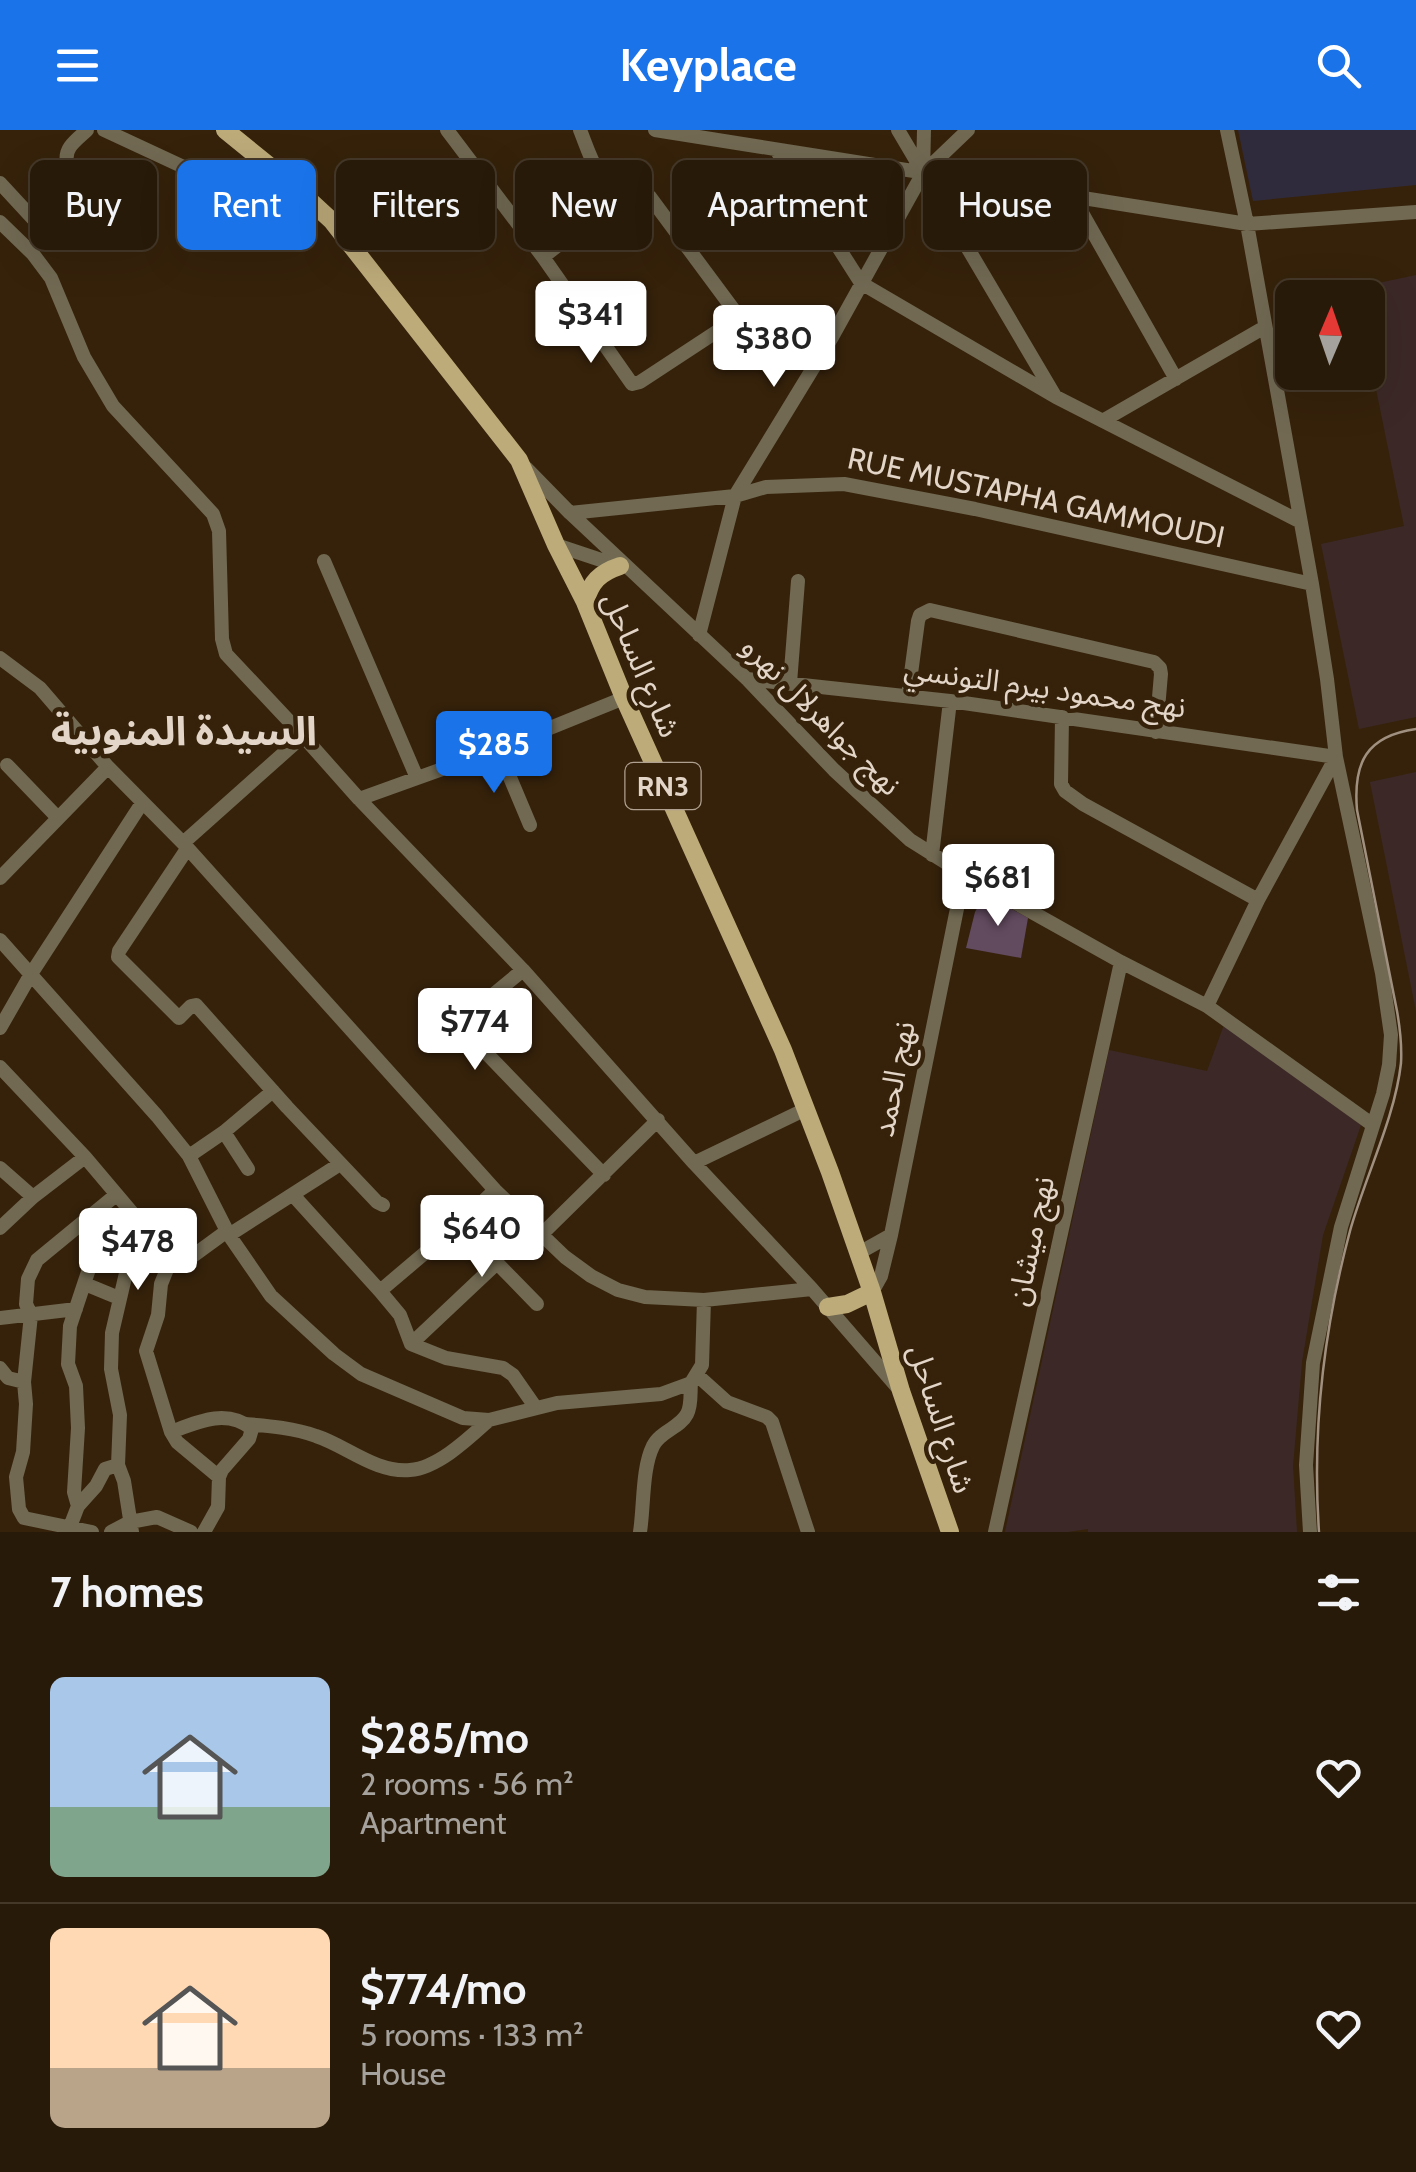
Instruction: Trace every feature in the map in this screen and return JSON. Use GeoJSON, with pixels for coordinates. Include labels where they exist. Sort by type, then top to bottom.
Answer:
{"type":"FeatureCollection","features":[{"type":"Feature","properties":{"kind":"main road","name":"شارع الساحل"},"geometry":{"type":"LineString","coordinates":[[225,130],[262,160]]}},
{"type":"Feature","properties":{"kind":"main road","name":"شارع الساحل"},"geometry":{"type":"LineString","coordinates":[[316,206],[332,221],[519,460],[783,1050],[872,1292],[901,1391],[950,1532]]}},
{"type":"Feature","properties":{"kind":"main road"},"geometry":{"type":"LineString","coordinates":[[584,602],[590,586],[606,571],[626,568]]}},
{"type":"Feature","properties":{"kind":"main road"},"geometry":{"type":"LineString","coordinates":[[828,1308],[848,1304],[872,1292]]}},
{"type":"Feature","properties":{"kind":"street"},"geometry":{"type":"LineString","coordinates":[[0,183],[49,236],[60,237],[86,222],[89,209],[67,166],[66,156],[88,130]]}},
{"type":"Feature","properties":{"kind":"street"},"geometry":{"type":"LineString","coordinates":[[104,130],[177,164]]}},
{"type":"Feature","properties":{"kind":"street"},"geometry":{"type":"LineString","coordinates":[[447,130],[632,384],[740,317]]}},
{"type":"Feature","properties":{"kind":"street"},"geometry":{"type":"LineString","coordinates":[[580,130],[594,160]]}},
{"type":"Feature","properties":{"kind":"street"},"geometry":{"type":"LineString","coordinates":[[655,130],[715,136],[777,151],[922,173]]}},
{"type":"Feature","properties":{"kind":"street"},"geometry":{"type":"LineString","coordinates":[[898,130],[1056,397]]}},
{"type":"Feature","properties":{"kind":"street"},"geometry":{"type":"LineString","coordinates":[[922,173],[924,130]]}},
{"type":"Feature","properties":{"kind":"street"},"geometry":{"type":"LineString","coordinates":[[700,635],[735,496],[832,337],[922,173],[968,130]]}},
{"type":"Feature","properties":{"kind":"street"},"geometry":{"type":"LineString","coordinates":[[1227,130],[1312,584],[1336,757],[1382,973],[1391,1035],[1389,1065],[1338,1242],[1313,1363],[1306,1465],[1310,1532]]}},
{"type":"Feature","properties":{"kind":"street"},"geometry":{"type":"LineString","coordinates":[[777,151],[861,284],[1056,397],[1300,521]]}},
{"type":"Feature","properties":{"kind":"street"},"geometry":{"type":"LineString","coordinates":[[652,199],[740,317],[832,337]]}},
{"type":"Feature","properties":{"kind":"street"},"geometry":{"type":"LineString","coordinates":[[1087,200],[1247,224],[1416,212]]}},
{"type":"Feature","properties":{"kind":"street"},"geometry":{"type":"LineString","coordinates":[[0,222],[51,278],[84,357],[113,406],[213,514],[220,531],[224,650],[359,799],[523,970],[901,1391]]}},
{"type":"Feature","properties":{"kind":"street"},"geometry":{"type":"LineString","coordinates":[[1087,222],[1176,378]]}},
{"type":"Feature","properties":{"kind":"street"},"geometry":{"type":"LineString","coordinates":[[543,257],[552,250]]}},
{"type":"Feature","properties":{"kind":"street"},"geometry":{"type":"LineString","coordinates":[[1104,420],[1264,327]]}},
{"type":"Feature","properties":{"kind":"street","name":"نهج جواهرلال نهرو"},"geometry":{"type":"LineString","coordinates":[[519,460],[890,823],[964,874],[1207,1006],[1373,1125]]}},
{"type":"Feature","properties":{"kind":"street","name":"RUE MUSTAPHA GAMMOUDI"},"geometry":{"type":"LineString","coordinates":[[570,513],[735,496],[766,487],[844,484],[1312,584]]}},
{"type":"Feature","properties":{"kind":"street"},"geometry":{"type":"LineString","coordinates":[[556,545],[626,568]]}},
{"type":"Feature","properties":{"kind":"street"},"geometry":{"type":"LineString","coordinates":[[324,560],[416,778]]}},
{"type":"Feature","properties":{"kind":"street"},"geometry":{"type":"LineString","coordinates":[[790,682],[798,580]]}},
{"type":"Feature","properties":{"kind":"street"},"geometry":{"type":"LineString","coordinates":[[908,696],[918,621],[920,615],[930,610],[1154,662],[1161,674],[1156,732]]}},
{"type":"Feature","properties":{"kind":"street"},"geometry":{"type":"LineString","coordinates":[[0,678],[3,659],[40,688],[495,1190],[591,1276],[618,1290],[645,1297],[704,1300],[812,1289]]}},
{"type":"Feature","properties":{"kind":"street","name":"نهج محمود بيرم التونسي"},"geometry":{"type":"LineString","coordinates":[[746,679],[950,701],[1336,757]]}},
{"type":"Feature","properties":{"kind":"street"},"geometry":{"type":"LineString","coordinates":[[359,799],[624,698]]}},
{"type":"Feature","properties":{"kind":"street"},"geometry":{"type":"LineString","coordinates":[[932,855],[950,701]]}},
{"type":"Feature","properties":{"kind":"street"},"geometry":{"type":"LineString","coordinates":[[1062,717],[1060,777],[1065,791],[1258,900]]}},
{"type":"Feature","properties":{"kind":"street"},"geometry":{"type":"LineString","coordinates":[[303,736],[185,846],[118,956],[179,1018],[196,1004],[340,1164],[383,1205]]}},
{"type":"Feature","properties":{"kind":"street"},"geometry":{"type":"LineString","coordinates":[[498,749],[530,825]]}},
{"type":"Feature","properties":{"kind":"street"},"geometry":{"type":"LineString","coordinates":[[1207,1006],[1258,900],[1336,757]]}},
{"type":"Feature","properties":{"kind":"street"},"geometry":{"type":"LineString","coordinates":[[8,764],[58,818]]}},
{"type":"Feature","properties":{"kind":"street"},"geometry":{"type":"LineString","coordinates":[[0,878],[108,767]]}},
{"type":"Feature","properties":{"kind":"street"},"geometry":{"type":"LineString","coordinates":[[2,1021],[142,803]]}},
{"type":"Feature","properties":{"kind":"street","name":"نهج الحمد"},"geometry":{"type":"LineString","coordinates":[[872,1292],[881,1276],[891,1234],[964,874]]}},
{"type":"Feature","properties":{"kind":"street"},"geometry":{"type":"LineString","coordinates":[[0,940],[158,1116],[189,1156],[228,1233],[270,1296],[361,1374],[463,1418],[489,1420],[587,1399],[661,1394],[694,1379]]}},
{"type":"Feature","properties":{"kind":"street","name":"نهج ميشان"},"geometry":{"type":"LineString","coordinates":[[996,1532],[1120,962]]}},
{"type":"Feature","properties":{"kind":"street"},"geometry":{"type":"LineString","coordinates":[[523,970],[465,1018],[464,1030],[604,1174]]}},
{"type":"Feature","properties":{"kind":"street"},"geometry":{"type":"LineString","coordinates":[[0,1066],[156,1241],[181,1257],[194,1258],[340,1164]]}},
{"type":"Feature","properties":{"kind":"street"},"geometry":{"type":"LineString","coordinates":[[189,1156],[273,1091]]}},
{"type":"Feature","properties":{"kind":"street"},"geometry":{"type":"LineString","coordinates":[[694,1163],[806,1109]]}},
{"type":"Feature","properties":{"kind":"street"},"geometry":{"type":"LineString","coordinates":[[541,1235],[658,1120]]}},
{"type":"Feature","properties":{"kind":"street"},"geometry":{"type":"LineString","coordinates":[[224,1132],[248,1168]]}},
{"type":"Feature","properties":{"kind":"street"},"geometry":{"type":"LineString","coordinates":[[0,1228],[84,1157]]}},
{"type":"Feature","properties":{"kind":"street"},"geometry":{"type":"LineString","coordinates":[[0,1168],[33,1198]]}},
{"type":"Feature","properties":{"kind":"street"},"geometry":{"type":"LineString","coordinates":[[380,1291],[495,1190]]}},
{"type":"Feature","properties":{"kind":"street"},"geometry":{"type":"LineString","coordinates":[[92,1532],[24,1518],[19,1509],[16,1477],[21,1462],[31,1315],[26,1304],[28,1279],[37,1260],[116,1195]]}},
{"type":"Feature","properties":{"kind":"street"},"geometry":{"type":"LineString","coordinates":[[292,1195],[400,1315],[411,1344],[446,1358],[504,1368],[536,1408]]}},
{"type":"Feature","properties":{"kind":"street"},"geometry":{"type":"LineString","coordinates":[[459,1224],[537,1304]]}},
{"type":"Feature","properties":{"kind":"street"},"geometry":{"type":"LineString","coordinates":[[131,1527],[118,1465],[120,1416],[112,1368],[112,1334],[132,1243],[146,1230]]}},
{"type":"Feature","properties":{"kind":"street"},"geometry":{"type":"LineString","coordinates":[[857,1254],[891,1234]]}},
{"type":"Feature","properties":{"kind":"street"},"geometry":{"type":"LineString","coordinates":[[174,1252],[161,1284],[158,1316],[146,1351],[170,1432],[218,1478]]}},
{"type":"Feature","properties":{"kind":"street"},"geometry":{"type":"LineString","coordinates":[[78,1506],[74,1492],[76,1386],[68,1364],[70,1326],[90,1266],[128,1261]]}},
{"type":"Feature","properties":{"kind":"street"},"geometry":{"type":"LineString","coordinates":[[411,1344],[496,1263]]}},
{"type":"Feature","properties":{"kind":"street"},"geometry":{"type":"LineString","coordinates":[[85,1284],[120,1298]]}},
{"type":"Feature","properties":{"kind":"street"},"geometry":{"type":"LineString","coordinates":[[640,1532],[647,1462],[654,1442],[689,1412],[694,1379],[702,1365],[704,1300]]}},
{"type":"Feature","properties":{"kind":"street"},"geometry":{"type":"LineString","coordinates":[[0,1318],[76,1309]]}},
{"type":"Feature","properties":{"kind":"street"},"geometry":{"type":"LineString","coordinates":[[0,1368],[8,1378],[24,1382]]}},
{"type":"Feature","properties":{"kind":"street"},"geometry":{"type":"LineString","coordinates":[[694,1379],[727,1402],[772,1422],[808,1532]]}},
{"type":"Feature","properties":{"kind":"street"},"geometry":{"type":"LineString","coordinates":[[170,1432],[209,1418],[238,1420],[252,1429],[250,1439],[218,1478],[218,1508],[204,1532]]}},
{"type":"Feature","properties":{"kind":"street"},"geometry":{"type":"LineString","coordinates":[[246,1424],[316,1436],[361,1459],[392,1469],[412,1470],[449,1453],[489,1420]]}},
{"type":"Feature","properties":{"kind":"street"},"geometry":{"type":"LineString","coordinates":[[69,1529],[78,1506],[105,1469],[118,1465]]}},
{"type":"Feature","properties":{"kind":"street"},"geometry":{"type":"LineString","coordinates":[[111,1532],[158,1517],[191,1532]]}},
{"type":"Feature","properties":{"kind":"shaded area"},"geometry":{"type":"Polygon","coordinates":[[[1238,130],[1416,130],[1416,185],[1253,201],[1238,130]]]}},
{"type":"Feature","properties":{"kind":"shaded area"},"geometry":{"type":"Polygon","coordinates":[[[1416,275],[1416,717],[1359,729],[1321,544],[1404,526],[1376,390],[1385,390],[1385,282],[1416,275]]]}},
{"type":"Feature","properties":{"kind":"shaded area"},"geometry":{"type":"Polygon","coordinates":[[[1416,772],[1416,1011],[1370,782],[1416,772]]]}},
{"type":"Feature","properties":{"kind":"shaded area"},"geometry":{"type":"Polygon","coordinates":[[[1224,1025],[1361,1125],[1323,1235],[1302,1362],[1293,1466],[1297,1532],[1005,1532],[1109,1050],[1207,1071],[1224,1025]]]}},
{"type":"Feature","properties":{"kind":"building"},"geometry":{"type":"Polygon","coordinates":[[[985,898],[1028,918],[1021,958],[966,948],[975,912],[985,898]]]}},
{"type":"Feature","properties":{"kind":"tram line"},"geometry":{"type":"LineString","coordinates":[[1319,1532],[1319,1418],[1333,1305],[1350,1231],[1386,1126],[1401,1063],[1397,1011],[1356,793],[1361,766],[1374,745],[1416,729]]}},
{"type":"Feature","properties":{"kind":"district","name":"السيدة المنوبية"},"geometry":{"type":"Point","coordinates":[184,731]}}]}
